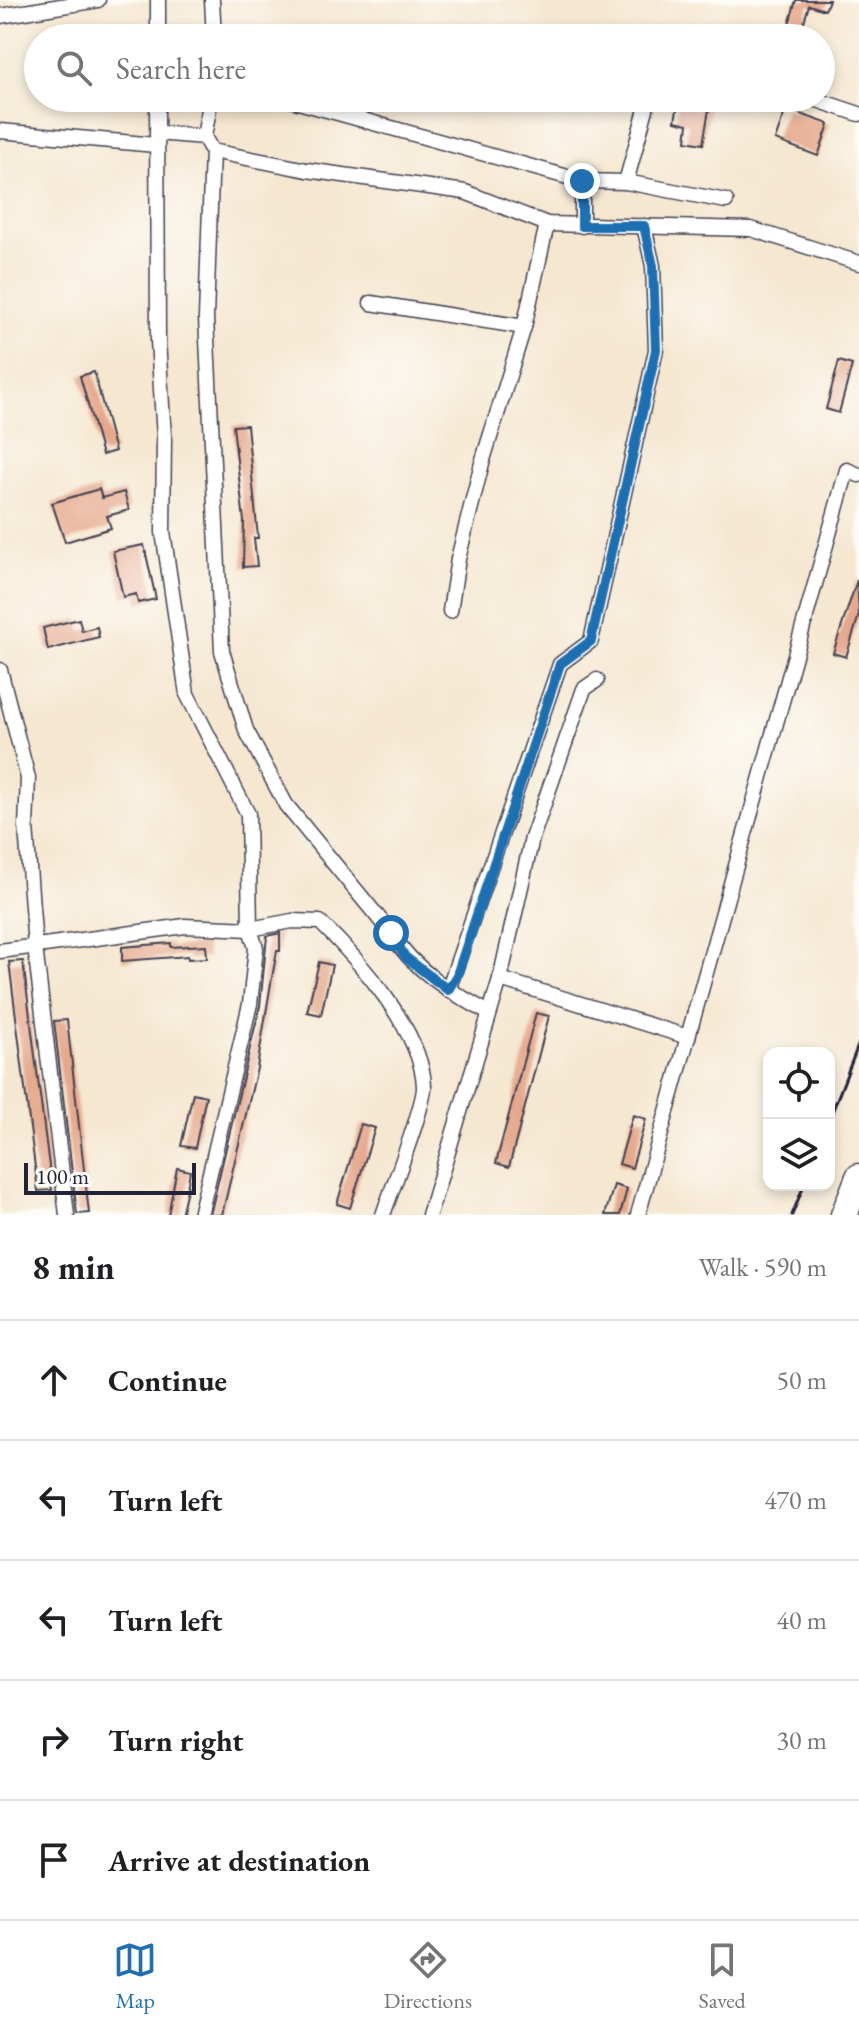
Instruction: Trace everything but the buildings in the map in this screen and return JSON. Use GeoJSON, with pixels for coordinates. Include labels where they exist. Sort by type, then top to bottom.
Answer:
{"type":"FeatureCollection","features":[{"type":"Feature","properties":{"kind":"highway"},"geometry":{"type":"LineString","coordinates":[[844,1215],[859,1177]]}},
{"type":"Feature","properties":{"kind":"highway"},"geometry":{"type":"LineString","coordinates":[[855,1215],[859,1204]]}},
{"type":"Feature","properties":{"kind":"street"},"geometry":{"type":"LineString","coordinates":[[0,16],[98,0]]}},
{"type":"Feature","properties":{"kind":"street"},"geometry":{"type":"LineString","coordinates":[[158,0],[158,24]]}},
{"type":"Feature","properties":{"kind":"street"},"geometry":{"type":"LineString","coordinates":[[212,0],[213,24]]}},
{"type":"Feature","properties":{"kind":"street"},"geometry":{"type":"LineString","coordinates":[[835,106],[859,114]]}},
{"type":"Feature","properties":{"kind":"street"},"geometry":{"type":"LineString","coordinates":[[157,112],[163,532],[187,694],[248,814],[250,929],[256,948],[250,1004],[200,1215]]}},
{"type":"Feature","properties":{"kind":"street"},"geometry":{"type":"LineString","coordinates":[[208,112],[204,137],[212,151],[206,318],[222,651],[246,730],[286,805],[391,933],[405,957],[448,990],[489,1013]]}},
{"type":"Feature","properties":{"kind":"street"},"geometry":{"type":"LineString","coordinates":[[334,112],[582,181],[626,182],[726,201]]}},
{"type":"Feature","properties":{"kind":"street"},"geometry":{"type":"LineString","coordinates":[[626,182],[645,112]]}},
{"type":"Feature","properties":{"kind":"street"},"geometry":{"type":"LineString","coordinates":[[0,131],[157,139],[204,137]]}},
{"type":"Feature","properties":{"kind":"street"},"geometry":{"type":"LineString","coordinates":[[212,151],[307,170],[465,192],[547,224],[751,229],[859,263]]}},
{"type":"Feature","properties":{"kind":"street"},"geometry":{"type":"LineString","coordinates":[[582,181],[582,226]]}},
{"type":"Feature","properties":{"kind":"street"},"geometry":{"type":"LineString","coordinates":[[450,611],[458,559],[482,463],[524,327],[547,224]]}},
{"type":"Feature","properties":{"kind":"street"},"geometry":{"type":"LineString","coordinates":[[448,990],[457,975],[560,664],[591,641],[656,350],[653,266],[644,226]]}},
{"type":"Feature","properties":{"kind":"street"},"geometry":{"type":"LineString","coordinates":[[371,303],[524,327]]}},
{"type":"Feature","properties":{"kind":"street"},"geometry":{"type":"LineString","coordinates":[[638,1215],[847,470],[859,475]]}},
{"type":"Feature","properties":{"kind":"street"},"geometry":{"type":"LineString","coordinates":[[0,670],[28,778],[26,827],[35,947],[67,1215]]}},
{"type":"Feature","properties":{"kind":"street"},"geometry":{"type":"LineString","coordinates":[[429,1215],[500,979],[532,838],[584,689],[597,680]]}},
{"type":"Feature","properties":{"kind":"street"},"geometry":{"type":"LineString","coordinates":[[0,951],[185,926],[250,929],[292,921],[320,922],[341,943],[405,1027],[425,1089],[383,1215]]}},
{"type":"Feature","properties":{"kind":"street"},"geometry":{"type":"LineString","coordinates":[[500,979],[688,1037]]}},
{"type":"Feature","properties":{"kind":"railway"},"geometry":{"type":"LineString","coordinates":[[829,1119],[859,1043]]}},
{"type":"Feature","properties":{"kind":"railway"},"geometry":{"type":"LineString","coordinates":[[792,1215],[802,1191]]}},
{"type":"Feature","properties":{"kind":"route"},"geometry":{"type":"LineString","coordinates":[[391,933],[405,957],[448,990],[457,975],[496,848],[560,664],[591,641],[656,350],[653,266],[644,226],[582,226],[582,181]]}}]}
